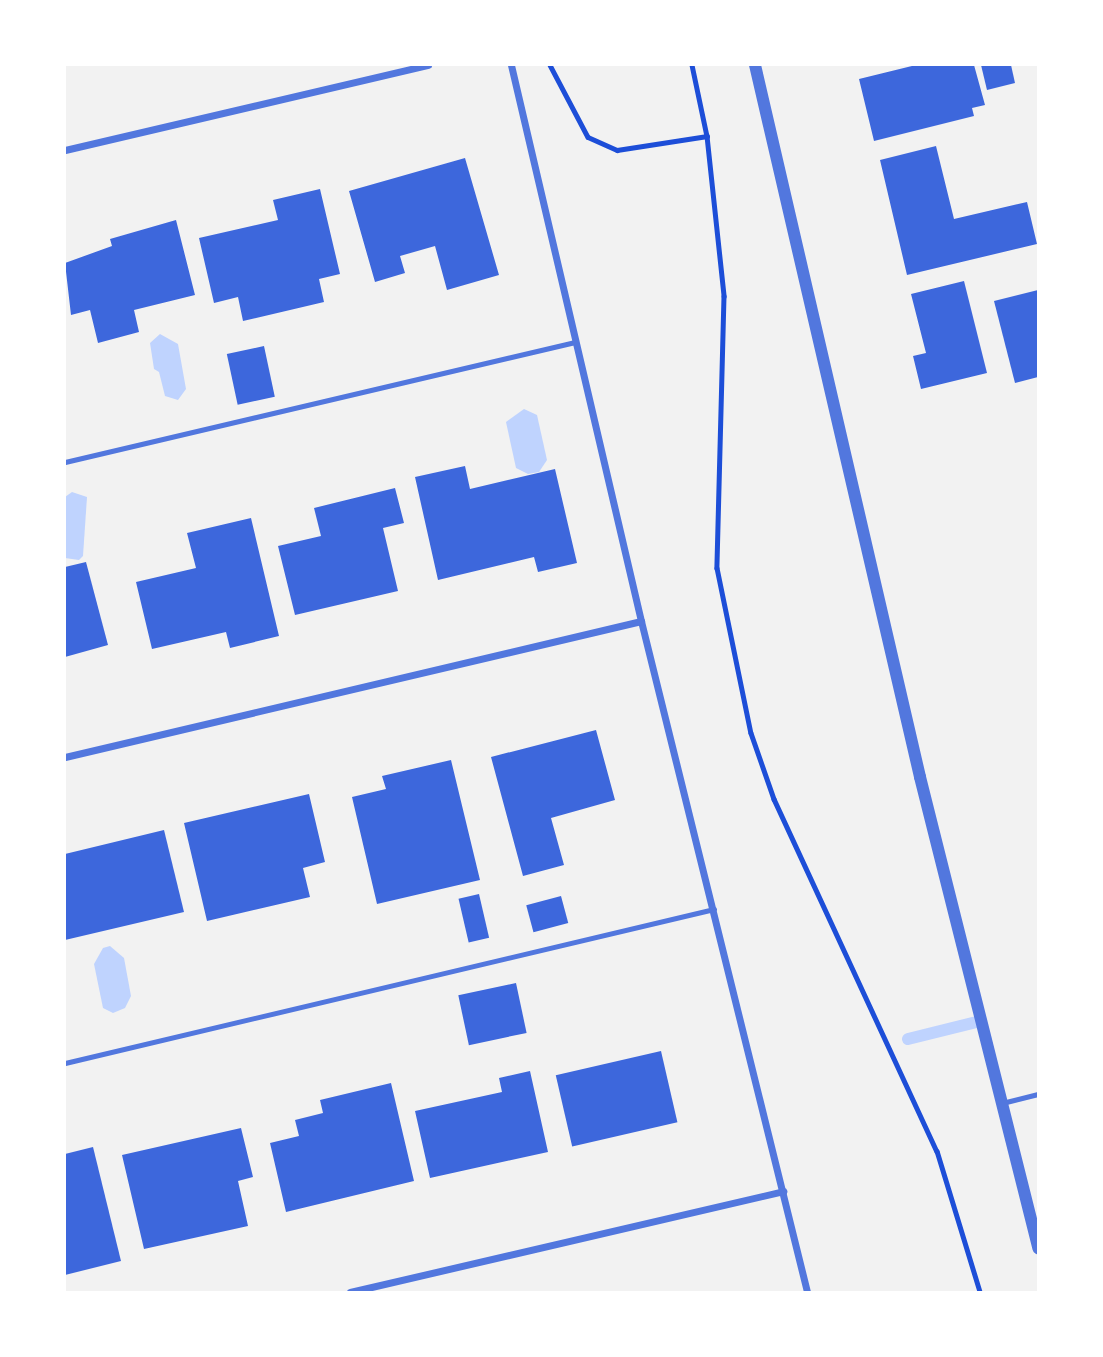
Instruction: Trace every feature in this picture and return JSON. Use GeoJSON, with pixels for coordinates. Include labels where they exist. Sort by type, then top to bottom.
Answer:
{"type":"FeatureCollection","features":[{"type":"Feature","properties":{"kind":"street"},"geometry":{"type":"LineString","coordinates":[[65,149],[428,65]]}},
{"type":"Feature","properties":{"kind":"street"},"geometry":{"type":"LineString","coordinates":[[511,65],[641,621],[807,1292]]}},
{"type":"Feature","properties":{"kind":"street"},"geometry":{"type":"LineString","coordinates":[[755,65],[911,737],[1038,1248]]}},
{"type":"Feature","properties":{"kind":"street"},"geometry":{"type":"LineString","coordinates":[[65,757],[641,621]]}},
{"type":"Feature","properties":{"kind":"street"},"geometry":{"type":"LineString","coordinates":[[350,1292],[783,1191]]}},
{"type":"Feature","properties":{"kind":"lane"},"geometry":{"type":"LineString","coordinates":[[65,463],[575,342]]}},
{"type":"Feature","properties":{"kind":"lane"},"geometry":{"type":"LineString","coordinates":[[65,1063],[714,909]]}},
{"type":"Feature","properties":{"kind":"lane"},"geometry":{"type":"LineString","coordinates":[[1002,1103],[1038,1094]]}},
{"type":"Feature","properties":{"kind":"path"},"geometry":{"type":"LineString","coordinates":[[550,65],[588,137],[607,146],[617,150],[707,136]]}},
{"type":"Feature","properties":{"kind":"path"},"geometry":{"type":"LineString","coordinates":[[692,65],[707,136],[724,296],[718,568],[751,733],[774,799],[937,1151],[980,1292]]}},
{"type":"Feature","properties":{"kind":"water"},"geometry":{"type":"Polygon","coordinates":[[[160,334],[178,344],[186,389],[178,400],[165,396],[159,372],[154,369],[150,343],[160,334]]]}},
{"type":"Feature","properties":{"kind":"water"},"geometry":{"type":"Polygon","coordinates":[[[524,409],[537,415],[547,460],[539,472],[528,474],[516,468],[506,422],[524,409]]]}},
{"type":"Feature","properties":{"kind":"water"},"geometry":{"type":"Polygon","coordinates":[[[72,492],[87,497],[83,556],[79,560],[65,558],[65,497],[72,492]]]}},
{"type":"Feature","properties":{"kind":"water"},"geometry":{"type":"Polygon","coordinates":[[[110,946],[124,958],[131,996],[125,1008],[113,1013],[103,1008],[94,964],[103,948],[110,946]]]}},
{"type":"Feature","properties":{"kind":"building"},"geometry":{"type":"Polygon","coordinates":[[[916,65],[974,65],[985,105],[972,108],[974,116],[874,141],[859,79],[916,65]]]}},
{"type":"Feature","properties":{"kind":"building"},"geometry":{"type":"Polygon","coordinates":[[[981,65],[1011,65],[1015,83],[987,90],[981,65]]]}},
{"type":"Feature","properties":{"kind":"building"},"geometry":{"type":"Polygon","coordinates":[[[936,146],[954,219],[1027,202],[1037,244],[907,275],[880,160],[936,146]]]}},
{"type":"Feature","properties":{"kind":"building"},"geometry":{"type":"Polygon","coordinates":[[[465,158],[499,275],[447,290],[435,246],[400,256],[405,273],[375,282],[349,191],[465,158]]]}},
{"type":"Feature","properties":{"kind":"building"},"geometry":{"type":"Polygon","coordinates":[[[320,189],[340,274],[319,279],[324,302],[243,321],[238,297],[214,303],[199,238],[278,220],[273,200],[320,189]]]}},
{"type":"Feature","properties":{"kind":"building"},"geometry":{"type":"Polygon","coordinates":[[[176,220],[195,295],[134,310],[139,332],[98,343],[90,310],[71,315],[65,263],[112,246],[110,239],[176,220]]]}},
{"type":"Feature","properties":{"kind":"building"},"geometry":{"type":"Polygon","coordinates":[[[964,281],[987,373],[921,389],[913,356],[926,353],[911,294],[964,281]]]}},
{"type":"Feature","properties":{"kind":"building"},"geometry":{"type":"Polygon","coordinates":[[[1038,290],[1038,377],[1015,383],[994,301],[1038,290]]]}},
{"type":"Feature","properties":{"kind":"building"},"geometry":{"type":"Polygon","coordinates":[[[264,346],[275,397],[238,405],[227,354],[264,346]]]}},
{"type":"Feature","properties":{"kind":"building"},"geometry":{"type":"Polygon","coordinates":[[[465,466],[470,489],[555,469],[577,563],[538,572],[534,557],[438,580],[415,477],[465,466]]]}},
{"type":"Feature","properties":{"kind":"building"},"geometry":{"type":"Polygon","coordinates":[[[395,488],[404,523],[383,528],[398,591],[295,615],[278,546],[321,536],[314,508],[395,488]]]}},
{"type":"Feature","properties":{"kind":"building"},"geometry":{"type":"Polygon","coordinates":[[[251,518],[279,636],[230,648],[226,632],[152,649],[136,582],[196,568],[187,533],[251,518]]]}},
{"type":"Feature","properties":{"kind":"building"},"geometry":{"type":"Polygon","coordinates":[[[86,562],[108,645],[65,657],[65,567],[86,562]]]}},
{"type":"Feature","properties":{"kind":"building"},"geometry":{"type":"Polygon","coordinates":[[[596,730],[615,800],[551,818],[564,865],[523,876],[491,757],[596,730]]]}},
{"type":"Feature","properties":{"kind":"building"},"geometry":{"type":"Polygon","coordinates":[[[451,760],[480,880],[377,904],[352,797],[386,789],[382,776],[451,760]]]}},
{"type":"Feature","properties":{"kind":"building"},"geometry":{"type":"Polygon","coordinates":[[[309,794],[325,862],[303,868],[310,897],[207,921],[184,823],[309,794]]]}},
{"type":"Feature","properties":{"kind":"building"},"geometry":{"type":"Polygon","coordinates":[[[164,830],[184,912],[65,940],[65,854],[164,830]]]}},
{"type":"Feature","properties":{"kind":"building"},"geometry":{"type":"Polygon","coordinates":[[[479,894],[489,938],[469,943],[459,899],[479,894]]]}},
{"type":"Feature","properties":{"kind":"building"},"geometry":{"type":"Polygon","coordinates":[[[561,896],[568,923],[533,932],[526,905],[561,896]]]}},
{"type":"Feature","properties":{"kind":"building"},"geometry":{"type":"Polygon","coordinates":[[[516,983],[527,1033],[469,1045],[458,995],[516,983]]]}},
{"type":"Feature","properties":{"kind":"building"},"geometry":{"type":"Polygon","coordinates":[[[661,1051],[677,1122],[572,1146],[556,1075],[661,1051]]]}},
{"type":"Feature","properties":{"kind":"building"},"geometry":{"type":"Polygon","coordinates":[[[530,1071],[548,1152],[430,1178],[415,1111],[502,1092],[499,1078],[530,1071]]]}},
{"type":"Feature","properties":{"kind":"building"},"geometry":{"type":"Polygon","coordinates":[[[391,1083],[414,1181],[286,1212],[270,1143],[299,1136],[295,1120],[323,1113],[320,1100],[391,1083]]]}},
{"type":"Feature","properties":{"kind":"building"},"geometry":{"type":"Polygon","coordinates":[[[241,1128],[253,1177],[238,1181],[248,1226],[144,1249],[122,1155],[241,1128]]]}},
{"type":"Feature","properties":{"kind":"building"},"geometry":{"type":"Polygon","coordinates":[[[93,1147],[121,1261],[65,1275],[65,1154],[93,1147]]]}},
{"type":"Feature","properties":{"kind":"waterway"},"geometry":{"type":"LineString","coordinates":[[908,1039],[981,1021]]}}]}
